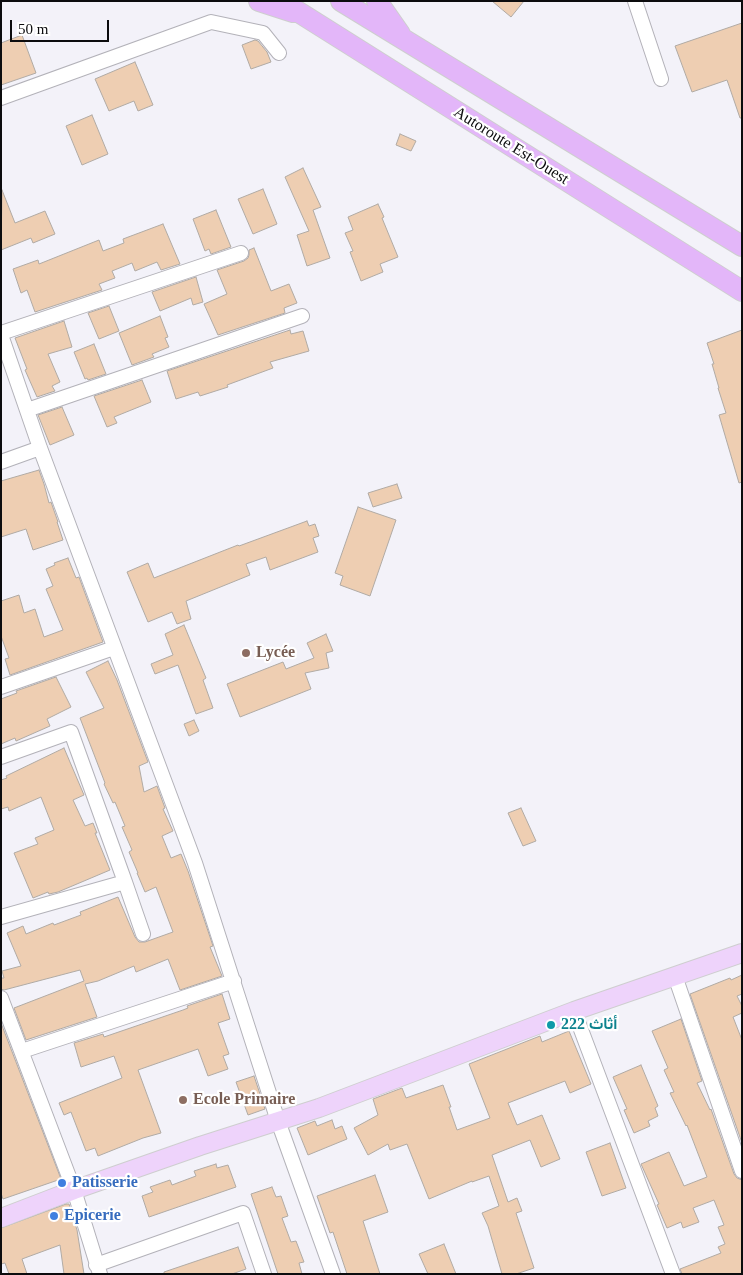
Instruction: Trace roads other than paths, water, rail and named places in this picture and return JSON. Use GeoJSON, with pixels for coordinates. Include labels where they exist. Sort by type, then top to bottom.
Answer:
{"type":"FeatureCollection","features":[{"type":"Feature","properties":{"kind":"highway"},"geometry":{"type":"LineString","coordinates":[[259,1],[306,17]]}},
{"type":"Feature","properties":{"kind":"highway","name":"Autoroute Est-Ouest"},"geometry":{"type":"LineString","coordinates":[[282,1],[742,291]]}},
{"type":"Feature","properties":{"kind":"highway"},"geometry":{"type":"LineString","coordinates":[[341,1],[742,246]]}},
{"type":"Feature","properties":{"kind":"highway"},"geometry":{"type":"LineString","coordinates":[[377,1],[404,40]]}},
{"type":"Feature","properties":{"kind":"main road"},"geometry":{"type":"LineString","coordinates":[[1,1218],[200,1146],[319,1108],[574,1011],[742,953]]}},
{"type":"Feature","properties":{"kind":"street"},"geometry":{"type":"LineString","coordinates":[[635,1],[661,79]]}},
{"type":"Feature","properties":{"kind":"street"},"geometry":{"type":"LineString","coordinates":[[1,98],[210,22],[263,33],[279,53]]}},
{"type":"Feature","properties":{"kind":"street"},"geometry":{"type":"LineString","coordinates":[[241,253],[1,334],[40,448],[195,863],[278,1121],[333,1274]]}},
{"type":"Feature","properties":{"kind":"street"},"geometry":{"type":"LineString","coordinates":[[27,410],[302,316]]}},
{"type":"Feature","properties":{"kind":"street"},"geometry":{"type":"LineString","coordinates":[[1,462],[40,448]]}},
{"type":"Feature","properties":{"kind":"street"},"geometry":{"type":"LineString","coordinates":[[2,685],[114,648]]}},
{"type":"Feature","properties":{"kind":"street"},"geometry":{"type":"LineString","coordinates":[[1,757],[71,732],[143,934]]}},
{"type":"Feature","properties":{"kind":"street"},"geometry":{"type":"LineString","coordinates":[[1,917],[125,882]]}},
{"type":"Feature","properties":{"kind":"street"},"geometry":{"type":"LineString","coordinates":[[675,976],[742,1171]]}},
{"type":"Feature","properties":{"kind":"street"},"geometry":{"type":"LineString","coordinates":[[22,1051],[234,981]]}},
{"type":"Feature","properties":{"kind":"street"},"geometry":{"type":"LineString","coordinates":[[1,998],[74,1190],[98,1270],[243,1213],[264,1274]]}},
{"type":"Feature","properties":{"kind":"street"},"geometry":{"type":"LineString","coordinates":[[574,1011],[673,1274]]}},
{"type":"Feature","properties":{"kind":"place","name":"Lycée"},"geometry":{"type":"Point","coordinates":[246,653]}},
{"type":"Feature","properties":{"kind":"place","name":"أثاث 222"},"geometry":{"type":"Point","coordinates":[551,1025]}},
{"type":"Feature","properties":{"kind":"place","name":"Ecole Primaire"},"geometry":{"type":"Point","coordinates":[183,1100]}},
{"type":"Feature","properties":{"kind":"place","name":"Patisserie"},"geometry":{"type":"Point","coordinates":[62,1183]}},
{"type":"Feature","properties":{"kind":"place","name":"Epicerie"},"geometry":{"type":"Point","coordinates":[54,1216]}}]}
